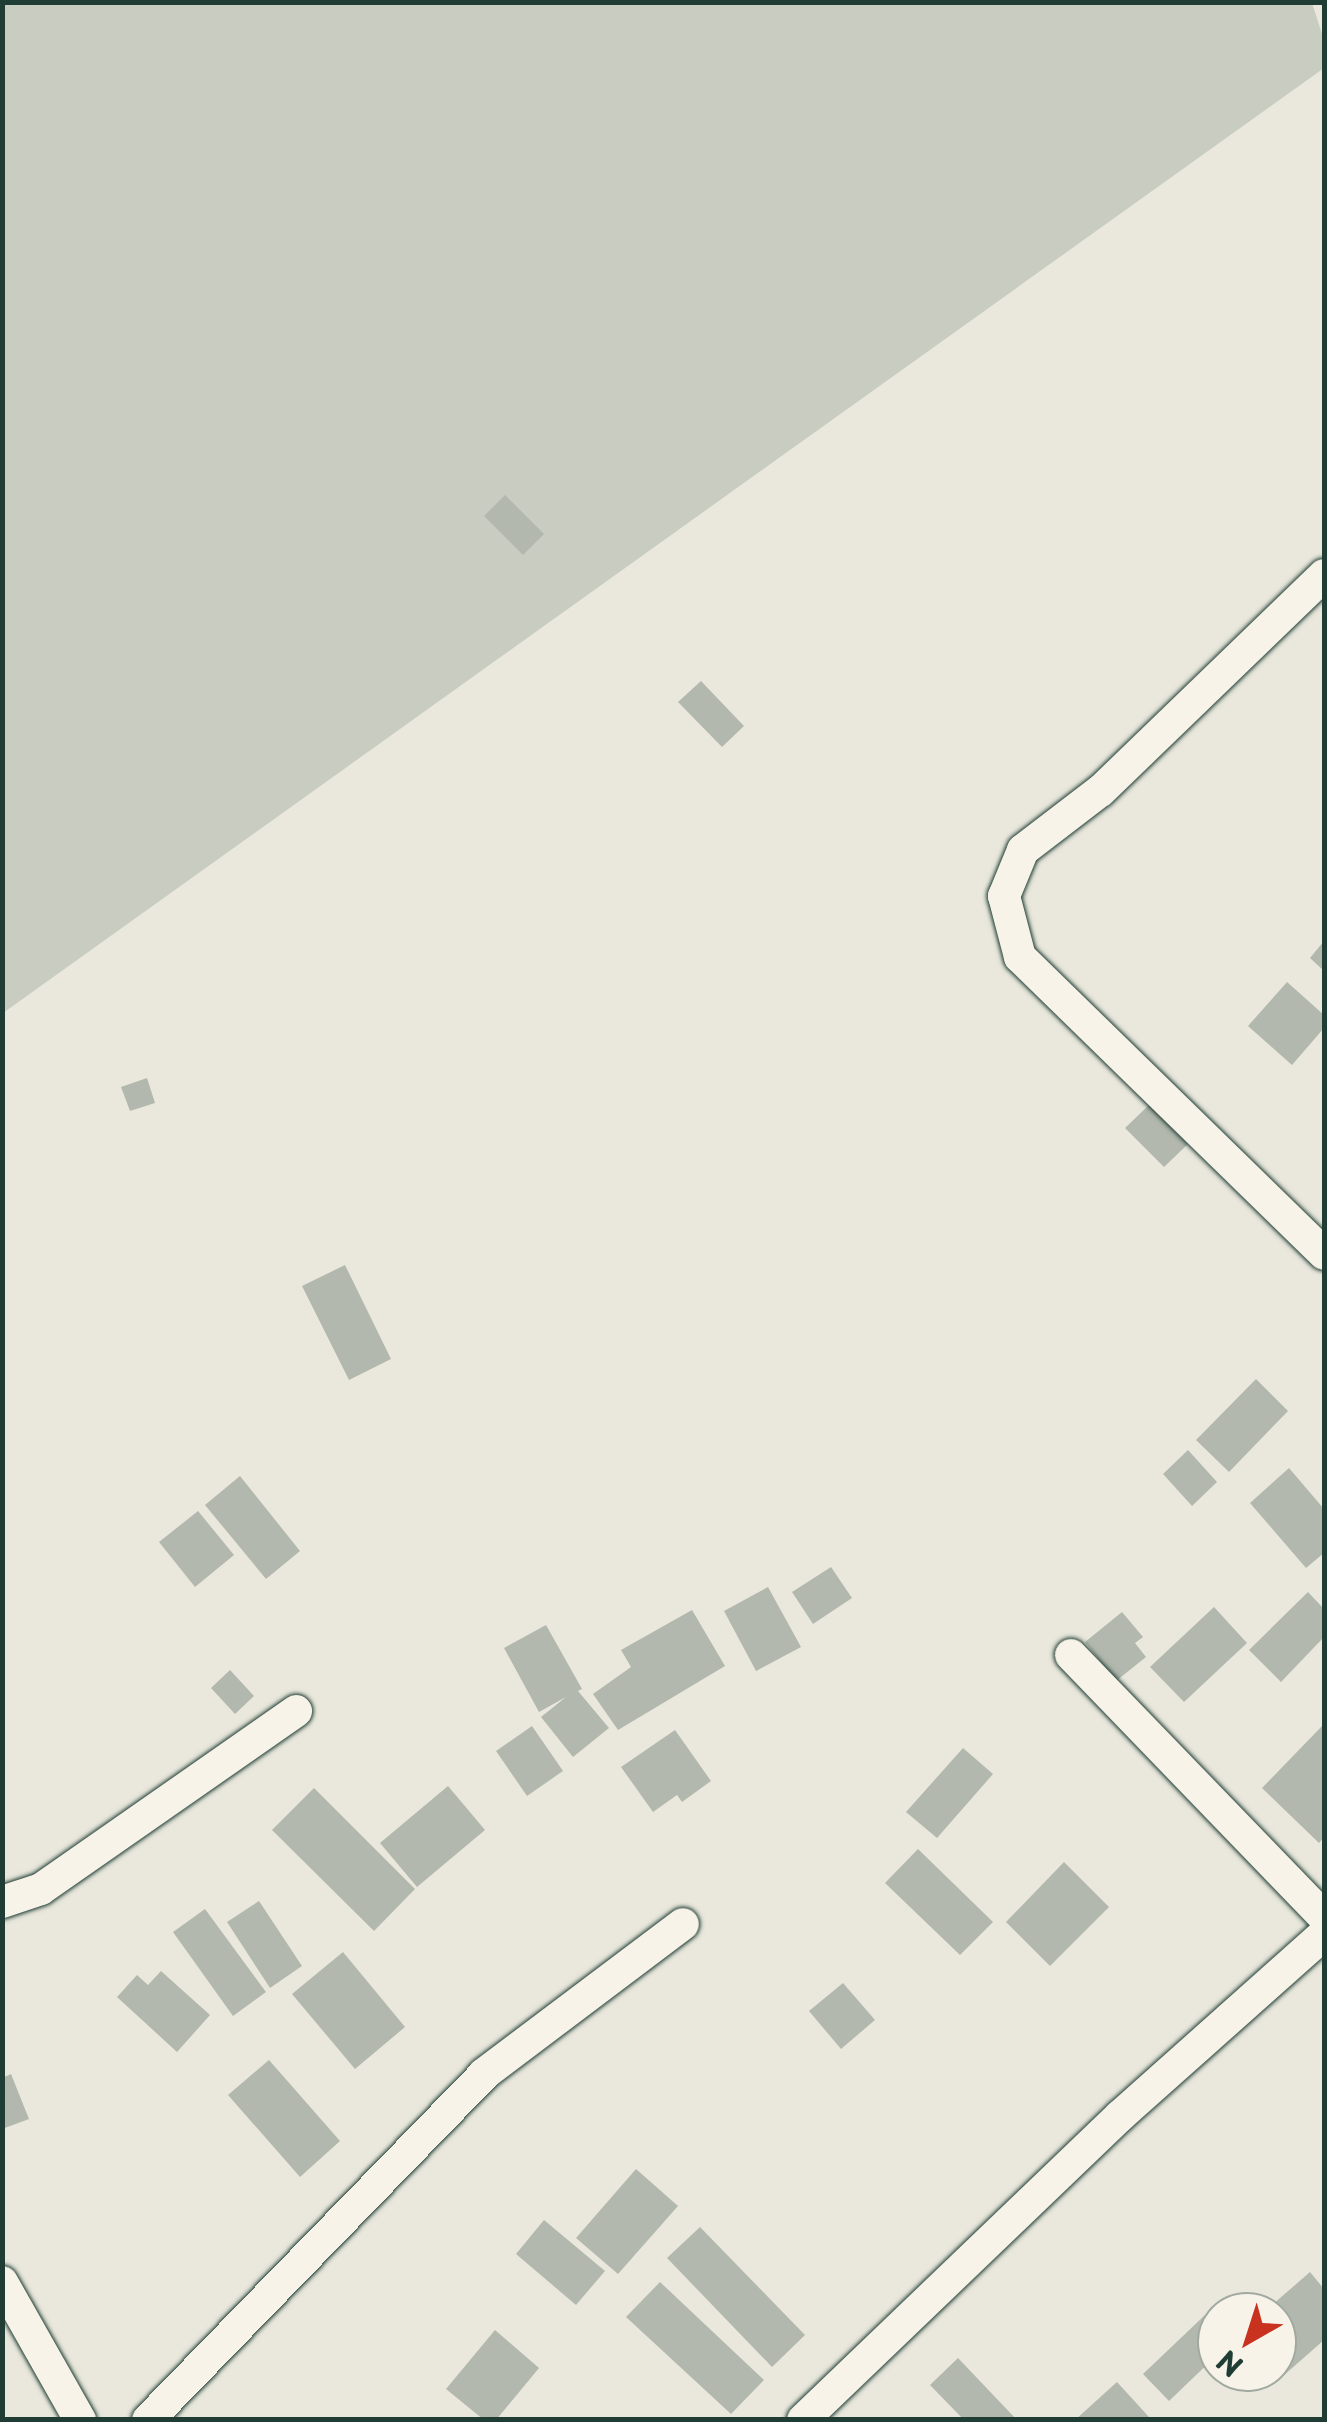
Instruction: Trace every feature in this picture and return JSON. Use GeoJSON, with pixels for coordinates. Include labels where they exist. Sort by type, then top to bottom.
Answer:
{"type":"FeatureCollection","features":[{"type":"Feature","properties":{"kind":"street"},"geometry":{"type":"LineString","coordinates":[[1324,574],[1100,791],[1022,850],[1004,896],[1020,958],[1324,1254]]}},
{"type":"Feature","properties":{"kind":"street"},"geometry":{"type":"LineString","coordinates":[[1071,1655],[1324,1918]]}},
{"type":"Feature","properties":{"kind":"street"},"geometry":{"type":"LineString","coordinates":[[2,1902],[41,1888],[296,1711]]}},
{"type":"Feature","properties":{"kind":"street"},"geometry":{"type":"LineString","coordinates":[[148,2420],[484,2074],[682,1924]]}},
{"type":"Feature","properties":{"kind":"street"},"geometry":{"type":"LineString","coordinates":[[803,2420],[1120,2116],[1324,1934]]}},
{"type":"Feature","properties":{"kind":"street"},"geometry":{"type":"LineString","coordinates":[[2,2282],[80,2420]]}},
{"type":"Feature","properties":{"kind":"shaded area"},"geometry":{"type":"Polygon","coordinates":[[[3,3],[1312,3],[1324,40],[1324,68],[3,1013],[3,3]]]}},
{"type":"Feature","properties":{"kind":"building"},"geometry":{"type":"Polygon","coordinates":[[[505,495],[544,534],[523,555],[484,516],[505,495]]]}},
{"type":"Feature","properties":{"kind":"building"},"geometry":{"type":"Polygon","coordinates":[[[701,681],[744,726],[722,747],[678,702],[701,681]]]}},
{"type":"Feature","properties":{"kind":"building"},"geometry":{"type":"Polygon","coordinates":[[[1324,941],[1324,971],[1310,958],[1324,941]]]}},
{"type":"Feature","properties":{"kind":"building"},"geometry":{"type":"Polygon","coordinates":[[[1287,982],[1324,1015],[1324,1028],[1292,1065],[1248,1026],[1287,982]]]}},
{"type":"Feature","properties":{"kind":"building"},"geometry":{"type":"Polygon","coordinates":[[[147,1078],[155,1103],[130,1111],[121,1087],[147,1078]]]}},
{"type":"Feature","properties":{"kind":"building"},"geometry":{"type":"Polygon","coordinates":[[[1149,1105],[1188,1144],[1164,1167],[1125,1128],[1149,1105]]]}},
{"type":"Feature","properties":{"kind":"building"},"geometry":{"type":"Polygon","coordinates":[[[345,1265],[391,1359],[349,1380],[302,1286],[345,1265]]]}},
{"type":"Feature","properties":{"kind":"building"},"geometry":{"type":"Polygon","coordinates":[[[1256,1379],[1288,1411],[1229,1472],[1196,1440],[1256,1379]]]}},
{"type":"Feature","properties":{"kind":"building"},"geometry":{"type":"Polygon","coordinates":[[[1188,1450],[1217,1482],[1192,1506],[1163,1474],[1188,1450]]]}},
{"type":"Feature","properties":{"kind":"building"},"geometry":{"type":"Polygon","coordinates":[[[1289,1468],[1324,1509],[1324,1553],[1306,1568],[1250,1503],[1289,1468]]]}},
{"type":"Feature","properties":{"kind":"building"},"geometry":{"type":"Polygon","coordinates":[[[240,1476],[300,1551],[266,1579],[205,1505],[240,1476]]]}},
{"type":"Feature","properties":{"kind":"building"},"geometry":{"type":"Polygon","coordinates":[[[198,1511],[234,1555],[195,1587],[159,1542],[198,1511]]]}},
{"type":"Feature","properties":{"kind":"building"},"geometry":{"type":"Polygon","coordinates":[[[831,1567],[852,1598],[813,1624],[792,1592],[831,1567]]]}},
{"type":"Feature","properties":{"kind":"building"},"geometry":{"type":"Polygon","coordinates":[[[768,1587],[801,1647],[756,1671],[724,1611],[768,1587]]]}},
{"type":"Feature","properties":{"kind":"building"},"geometry":{"type":"Polygon","coordinates":[[[1308,1592],[1324,1609],[1324,1637],[1281,1682],[1249,1650],[1308,1592]]]}},
{"type":"Feature","properties":{"kind":"building"},"geometry":{"type":"Polygon","coordinates":[[[1214,1607],[1247,1643],[1184,1702],[1150,1667],[1214,1607]]]}},
{"type":"Feature","properties":{"kind":"building"},"geometry":{"type":"Polygon","coordinates":[[[692,1610],[725,1666],[618,1730],[593,1694],[631,1667],[621,1650],[692,1610]]]}},
{"type":"Feature","properties":{"kind":"building"},"geometry":{"type":"Polygon","coordinates":[[[1122,1612],[1143,1637],[1135,1643],[1146,1657],[1116,1681],[1085,1642],[1122,1612]]]}},
{"type":"Feature","properties":{"kind":"building"},"geometry":{"type":"Polygon","coordinates":[[[546,1625],[582,1689],[578,1691],[609,1728],[573,1757],[541,1717],[566,1697],[539,1712],[504,1648],[546,1625]]]}},
{"type":"Feature","properties":{"kind":"building"},"geometry":{"type":"Polygon","coordinates":[[[230,1670],[254,1696],[235,1714],[211,1688],[230,1670]]]}},
{"type":"Feature","properties":{"kind":"building"},"geometry":{"type":"Polygon","coordinates":[[[1324,1724],[1324,1837],[1319,1843],[1262,1788],[1324,1724]]]}},
{"type":"Feature","properties":{"kind":"building"},"geometry":{"type":"Polygon","coordinates":[[[532,1726],[563,1771],[527,1796],[496,1751],[532,1726]]]}},
{"type":"Feature","properties":{"kind":"building"},"geometry":{"type":"Polygon","coordinates":[[[675,1730],[711,1781],[682,1802],[677,1795],[653,1812],[621,1767],[675,1730]]]}},
{"type":"Feature","properties":{"kind":"building"},"geometry":{"type":"Polygon","coordinates":[[[963,1748],[993,1774],[937,1838],[906,1812],[963,1748]]]}},
{"type":"Feature","properties":{"kind":"building"},"geometry":{"type":"Polygon","coordinates":[[[448,1786],[485,1830],[417,1887],[380,1843],[448,1786]]]}},
{"type":"Feature","properties":{"kind":"building"},"geometry":{"type":"Polygon","coordinates":[[[314,1788],[415,1889],[374,1931],[272,1830],[314,1788]]]}},
{"type":"Feature","properties":{"kind":"building"},"geometry":{"type":"Polygon","coordinates":[[[918,1849],[993,1922],[960,1955],[885,1883],[918,1849]]]}},
{"type":"Feature","properties":{"kind":"building"},"geometry":{"type":"Polygon","coordinates":[[[1064,1862],[1109,1907],[1050,1966],[1006,1922],[1064,1862]]]}},
{"type":"Feature","properties":{"kind":"building"},"geometry":{"type":"Polygon","coordinates":[[[259,1901],[302,1966],[270,1988],[227,1922],[259,1901]]]}},
{"type":"Feature","properties":{"kind":"building"},"geometry":{"type":"Polygon","coordinates":[[[205,1909],[266,1992],[233,2016],[173,1932],[205,1909]]]}},
{"type":"Feature","properties":{"kind":"building"},"geometry":{"type":"Polygon","coordinates":[[[343,1952],[405,2027],[355,2069],[292,1994],[343,1952]]]}},
{"type":"Feature","properties":{"kind":"building"},"geometry":{"type":"Polygon","coordinates":[[[161,1971],[210,2015],[177,2052],[117,1997],[137,1975],[148,1985],[161,1971]]]}},
{"type":"Feature","properties":{"kind":"building"},"geometry":{"type":"Polygon","coordinates":[[[843,1983],[875,2020],[841,2049],[809,2011],[843,1983]]]}},
{"type":"Feature","properties":{"kind":"building"},"geometry":{"type":"Polygon","coordinates":[[[269,2060],[340,2141],[300,2177],[228,2095],[269,2060]]]}},
{"type":"Feature","properties":{"kind":"building"},"geometry":{"type":"Polygon","coordinates":[[[11,2074],[29,2119],[2,2129],[2,2078],[11,2074]]]}},
{"type":"Feature","properties":{"kind":"building"},"geometry":{"type":"Polygon","coordinates":[[[636,2169],[678,2206],[618,2274],[576,2238],[636,2169]]]}},
{"type":"Feature","properties":{"kind":"building"},"geometry":{"type":"Polygon","coordinates":[[[544,2220],[605,2271],[576,2305],[516,2254],[544,2220]]]}},
{"type":"Feature","properties":{"kind":"building"},"geometry":{"type":"Polygon","coordinates":[[[700,2227],[805,2335],[772,2367],[667,2258],[700,2227]]]}},
{"type":"Feature","properties":{"kind":"building"},"geometry":{"type":"Polygon","coordinates":[[[1310,2272],[1324,2289],[1324,2340],[1297,2364],[1297,2292],[1287,2292],[1310,2272]]]}},
{"type":"Feature","properties":{"kind":"building"},"geometry":{"type":"Polygon","coordinates":[[[660,2282],[764,2380],[731,2414],[626,2317],[660,2282]]]}},
{"type":"Feature","properties":{"kind":"building"},"geometry":{"type":"Polygon","coordinates":[[[1197,2323],[1197,2374],[1169,2401],[1143,2374],[1197,2323]]]}},
{"type":"Feature","properties":{"kind":"building"},"geometry":{"type":"Polygon","coordinates":[[[495,2330],[539,2368],[496,2420],[484,2420],[446,2389],[495,2330]]]}},
{"type":"Feature","properties":{"kind":"building"},"geometry":{"type":"Polygon","coordinates":[[[958,2358],[1017,2420],[964,2420],[930,2385],[958,2358]]]}},
{"type":"Feature","properties":{"kind":"building"},"geometry":{"type":"Polygon","coordinates":[[[1117,2382],[1149,2417],[1075,2420],[1117,2382]]]}}]}
